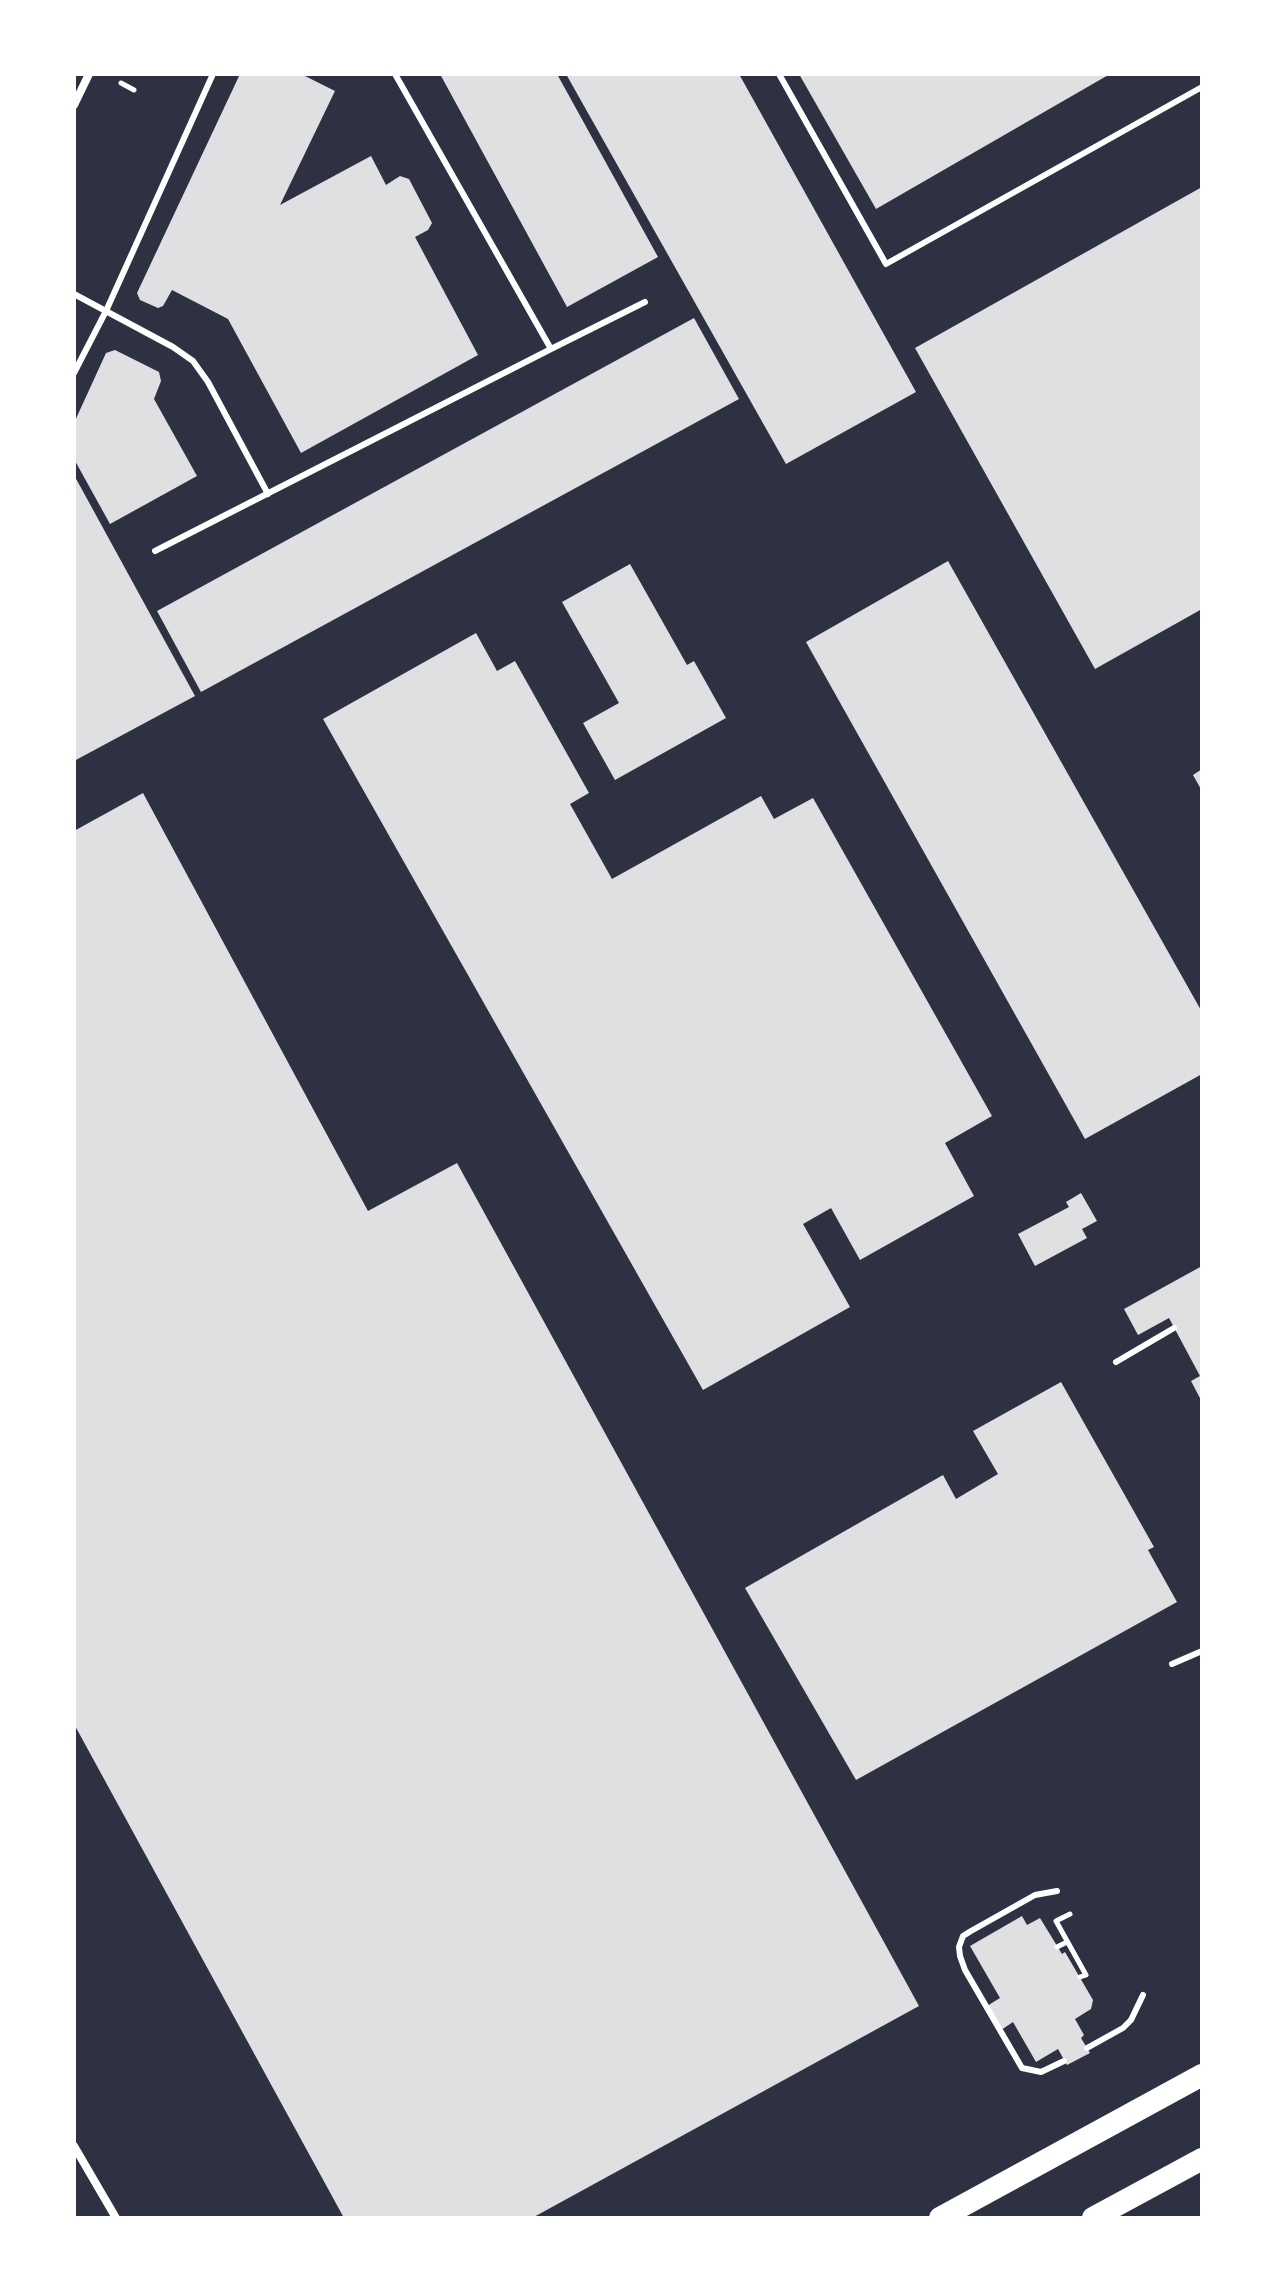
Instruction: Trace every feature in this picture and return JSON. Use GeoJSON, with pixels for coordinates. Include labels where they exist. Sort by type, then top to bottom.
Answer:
{"type":"FeatureCollection","features":[{"type":"Feature","properties":{"kind":"highway"},"geometry":{"type":"LineString","coordinates":[[940,2218],[1202,2075]]}},
{"type":"Feature","properties":{"kind":"highway"},"geometry":{"type":"LineString","coordinates":[[1093,2218],[1202,2159]]}},
{"type":"Feature","properties":{"kind":"street"},"geometry":{"type":"LineString","coordinates":[[74,105],[89,74]]}},
{"type":"Feature","properties":{"kind":"street"},"geometry":{"type":"LineString","coordinates":[[74,2146],[116,2218]]}},
{"type":"Feature","properties":{"kind":"lane"},"geometry":{"type":"LineString","coordinates":[[74,373],[106,311],[213,74]]}},
{"type":"Feature","properties":{"kind":"lane"},"geometry":{"type":"LineString","coordinates":[[395,74],[551,349]]}},
{"type":"Feature","properties":{"kind":"lane"},"geometry":{"type":"LineString","coordinates":[[779,74],[886,264],[1202,87]]}},
{"type":"Feature","properties":{"kind":"lane"},"geometry":{"type":"LineString","coordinates":[[74,294],[193,361],[208,382],[268,494]]}},
{"type":"Feature","properties":{"kind":"lane"},"geometry":{"type":"LineString","coordinates":[[155,551],[645,302]]}},
{"type":"Feature","properties":{"kind":"lane"},"geometry":{"type":"LineString","coordinates":[[1116,1362],[1174,1328]]}},
{"type":"Feature","properties":{"kind":"lane"},"geometry":{"type":"LineString","coordinates":[[1172,1664],[1202,1651]]}},
{"type":"Feature","properties":{"kind":"lane"},"geometry":{"type":"LineString","coordinates":[[1057,1891],[1035,1895],[971,1931],[963,1936],[959,1947],[965,1970],[1022,2068],[1041,2072],[1064,2061]]}},
{"type":"Feature","properties":{"kind":"lane"},"geometry":{"type":"LineString","coordinates":[[1087,2048],[1123,2028],[1131,2020],[1143,1995]]}},
{"type":"Feature","properties":{"kind":"path"},"geometry":{"type":"LineString","coordinates":[[121,83],[134,90]]}},
{"type":"Feature","properties":{"kind":"path"},"geometry":{"type":"LineString","coordinates":[[1070,1914],[1056,1921],[1086,1975],[1080,1977]]}},
{"type":"Feature","properties":{"kind":"path"},"geometry":{"type":"LineString","coordinates":[[1057,1947],[1067,1942]]}},
{"type":"Feature","properties":{"kind":"building"},"geometry":{"type":"Polygon","coordinates":[[[240,74],[301,74],[335,91],[280,205],[371,156],[386,185],[400,176],[409,179],[432,223],[428,230],[415,237],[478,355],[301,453],[228,319],[172,290],[163,306],[158,308],[140,300],[137,293],[240,74]]]}},
{"type":"Feature","properties":{"kind":"building"},"geometry":{"type":"Polygon","coordinates":[[[440,74],[557,74],[658,257],[567,307],[440,74]]]}},
{"type":"Feature","properties":{"kind":"building"},"geometry":{"type":"Polygon","coordinates":[[[566,74],[739,74],[916,392],[786,464],[566,74]]]}},
{"type":"Feature","properties":{"kind":"building"},"geometry":{"type":"Polygon","coordinates":[[[799,74],[1110,74],[876,209],[799,74]]]}},
{"type":"Feature","properties":{"kind":"building"},"geometry":{"type":"Polygon","coordinates":[[[1202,187],[1202,609],[1095,669],[915,348],[1202,187]]]}},
{"type":"Feature","properties":{"kind":"building"},"geometry":{"type":"Polygon","coordinates":[[[694,318],[739,399],[201,692],[157,611],[694,318]]]}},
{"type":"Feature","properties":{"kind":"building"},"geometry":{"type":"Polygon","coordinates":[[[115,350],[159,372],[161,381],[154,399],[197,476],[110,524],[74,459],[74,423],[106,353],[115,350]]]}},
{"type":"Feature","properties":{"kind":"building"},"geometry":{"type":"Polygon","coordinates":[[[74,475],[195,696],[74,761],[74,475]]]}},
{"type":"Feature","properties":{"kind":"building"},"geometry":{"type":"Polygon","coordinates":[[[948,561],[1202,1012],[1202,1074],[1085,1139],[806,642],[948,561]]]}},
{"type":"Feature","properties":{"kind":"building"},"geometry":{"type":"Polygon","coordinates":[[[630,564],[687,665],[694,661],[726,718],[615,780],[583,723],[619,703],[562,602],[630,564]]]}},
{"type":"Feature","properties":{"kind":"building"},"geometry":{"type":"Polygon","coordinates":[[[476,633],[497,671],[515,661],[589,793],[570,804],[612,879],[761,796],[774,819],[813,798],[992,1116],[945,1143],[974,1196],[860,1260],[831,1208],[803,1224],[850,1307],[703,1390],[323,719],[476,633]]]}},
{"type":"Feature","properties":{"kind":"building"},"geometry":{"type":"Polygon","coordinates":[[[1202,769],[1202,791],[1193,775],[1202,769]]]}},
{"type":"Feature","properties":{"kind":"building"},"geometry":{"type":"Polygon","coordinates":[[[143,793],[368,1211],[457,1163],[919,2006],[532,2218],[344,2218],[74,1724],[74,831],[143,793]]]}},
{"type":"Feature","properties":{"kind":"building"},"geometry":{"type":"Polygon","coordinates":[[[1081,1193],[1097,1221],[1082,1229],[1087,1238],[1035,1266],[1018,1234],[1069,1207],[1066,1202],[1081,1193]]]}},
{"type":"Feature","properties":{"kind":"building"},"geometry":{"type":"Polygon","coordinates":[[[1202,1266],[1202,1402],[1191,1381],[1200,1376],[1169,1318],[1138,1335],[1124,1309],[1202,1266]]]}},
{"type":"Feature","properties":{"kind":"building"},"geometry":{"type":"Polygon","coordinates":[[[1061,1382],[1154,1547],[1148,1550],[1177,1602],[856,1780],[745,1588],[943,1475],[956,1499],[998,1474],[973,1431],[1061,1382]]]}},
{"type":"Feature","properties":{"kind":"building"},"geometry":{"type":"Polygon","coordinates":[[[1022,1916],[1027,1925],[1040,1918],[1062,1954],[1065,1952],[1093,2000],[1091,2009],[1075,2019],[1090,2053],[1067,2065],[1058,2049],[1036,2062],[1013,2022],[1001,2030],[987,2006],[1000,1998],[970,1946],[1022,1916]]]}}]}
